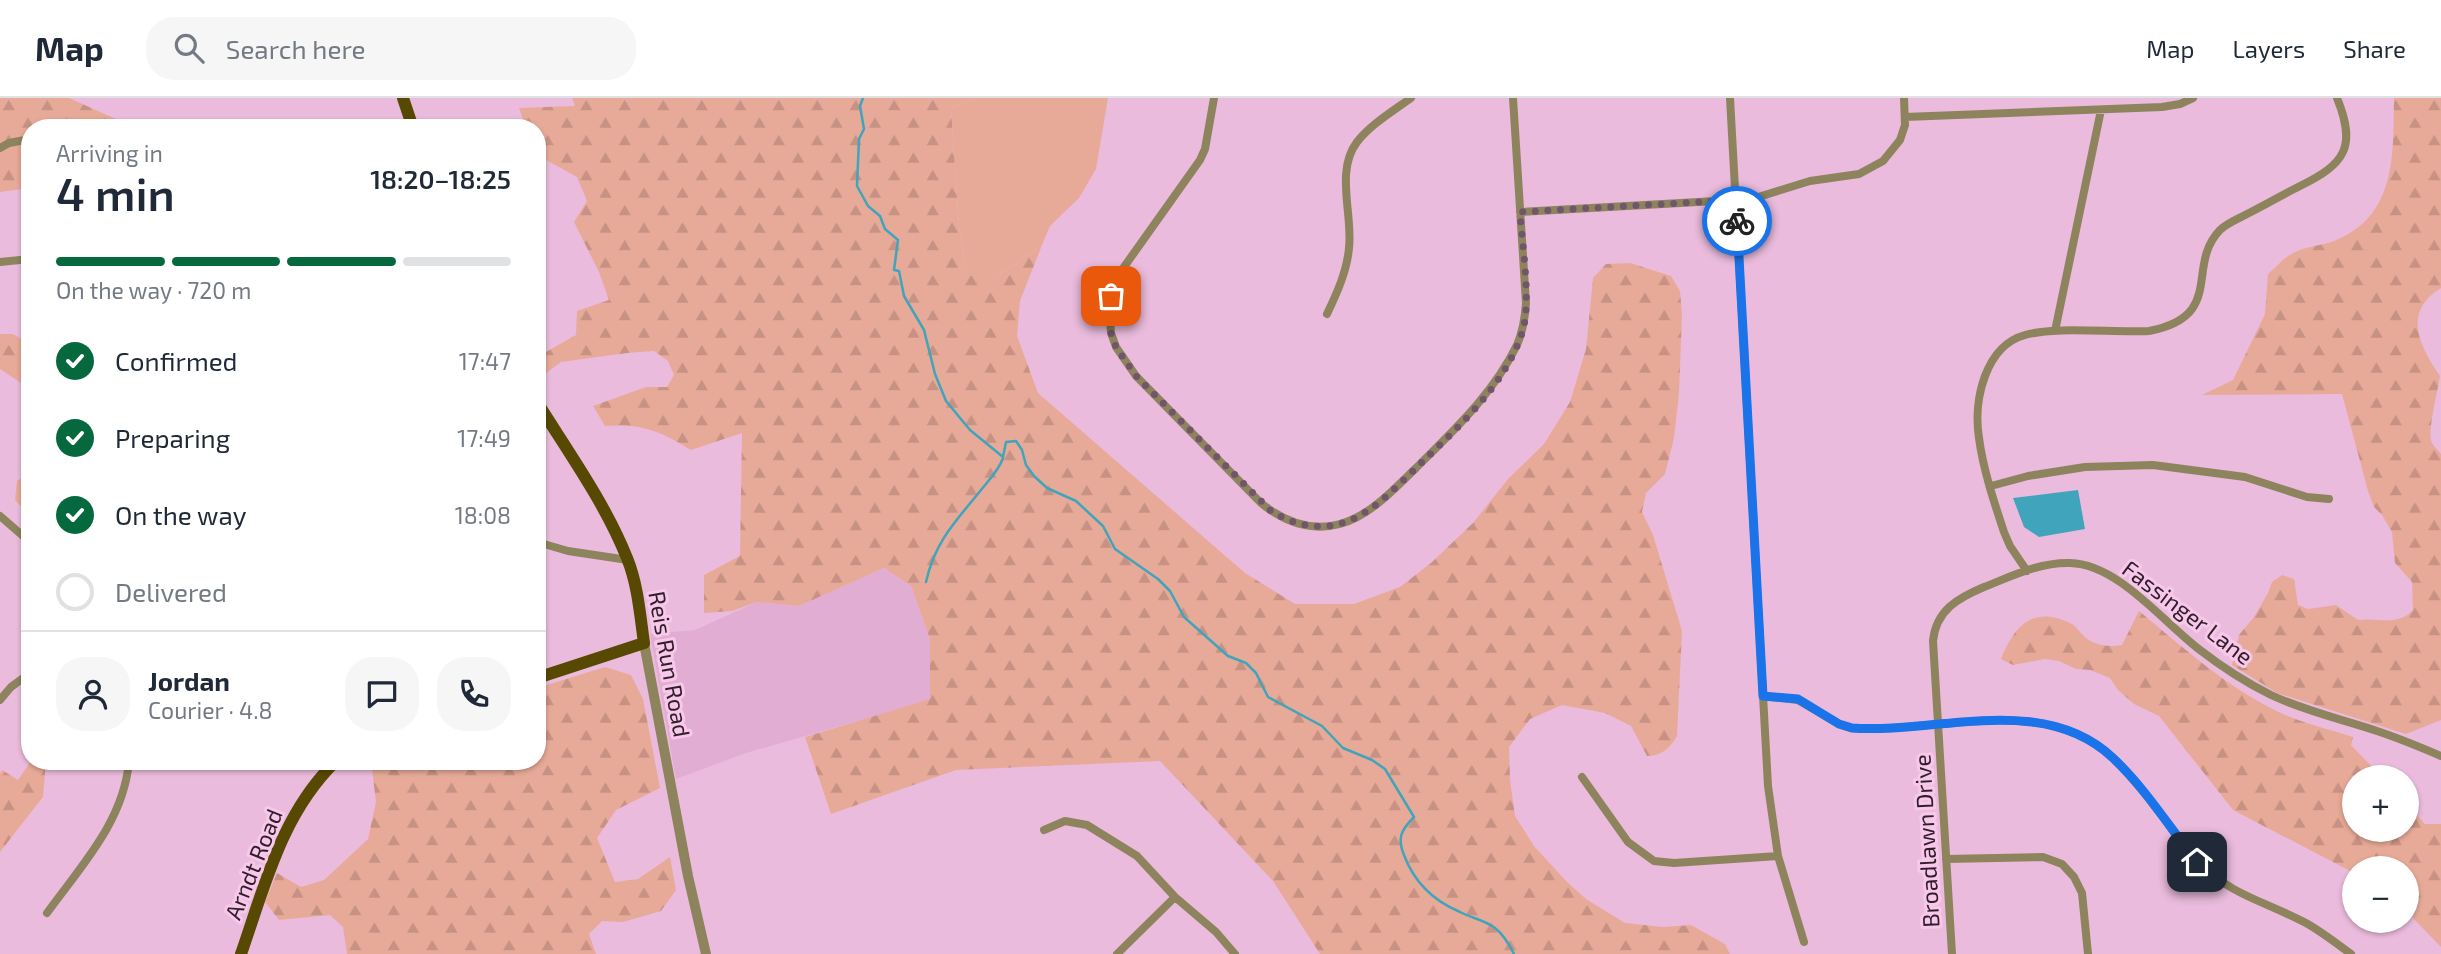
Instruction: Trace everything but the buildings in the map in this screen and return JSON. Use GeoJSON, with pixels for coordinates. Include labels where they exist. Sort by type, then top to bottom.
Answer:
{"type":"FeatureCollection","features":[{"type":"Feature","properties":{"kind":"main road"},"geometry":{"type":"LineString","coordinates":[[403,98],[410,119]]}},
{"type":"Feature","properties":{"kind":"main road","name":"Reis Run Road"},"geometry":{"type":"LineString","coordinates":[[546,416],[582,472],[628,560],[644,643]]}},
{"type":"Feature","properties":{"kind":"main road"},"geometry":{"type":"LineString","coordinates":[[546,675],[644,643]]}},
{"type":"Feature","properties":{"kind":"main road","name":"Arndt Road"},"geometry":{"type":"LineString","coordinates":[[241,954],[283,834],[311,790],[328,770]]}},
{"type":"Feature","properties":{"kind":"street"},"geometry":{"type":"LineString","coordinates":[[1214,98],[1205,149],[1200,160],[1128,260],[1114,285],[1109,307],[1111,333],[1120,354],[1136,376],[1261,503],[1283,519],[1313,527],[1341,524],[1357,518],[1394,489],[1464,421],[1511,357],[1522,331],[1525,303],[1513,98]]}},
{"type":"Feature","properties":{"kind":"street"},"geometry":{"type":"LineString","coordinates":[[1327,314],[1345,272],[1349,247],[1346,175],[1349,155],[1357,142],[1411,98]]}},
{"type":"Feature","properties":{"kind":"street"},"geometry":{"type":"LineString","coordinates":[[1730,98],[1768,786],[1778,856],[1804,943]]}},
{"type":"Feature","properties":{"kind":"street"},"geometry":{"type":"LineString","coordinates":[[1520,212],[1736,200],[1763,197],[1797,184],[1843,177],[1871,168],[1893,152],[1903,132],[1904,98]]}},
{"type":"Feature","properties":{"kind":"street"},"geometry":{"type":"LineString","coordinates":[[1905,117],[2172,106],[2193,98]]}},
{"type":"Feature","properties":{"kind":"street"},"geometry":{"type":"LineString","coordinates":[[2027,571],[2004,532],[1979,438],[1981,394],[1993,357],[2012,339],[2029,333],[2149,331],[2173,324],[2188,314],[2197,299],[2208,251],[2222,228],[2320,177],[2342,156],[2346,123],[2337,98]]}},
{"type":"Feature","properties":{"kind":"street"},"geometry":{"type":"LineString","coordinates":[[2055,331],[2101,110]]}},
{"type":"Feature","properties":{"kind":"street"},"geometry":{"type":"LineString","coordinates":[[0,148],[21,141]]}},
{"type":"Feature","properties":{"kind":"street"},"geometry":{"type":"LineString","coordinates":[[0,262],[21,260]]}},
{"type":"Feature","properties":{"kind":"street"},"geometry":{"type":"LineString","coordinates":[[1991,486],[2028,476],[2085,467],[2153,465],[2245,477],[2307,497],[2329,499]]}},
{"type":"Feature","properties":{"kind":"street"},"geometry":{"type":"LineString","coordinates":[[0,516],[21,534]]}},
{"type":"Feature","properties":{"kind":"street"},"geometry":{"type":"LineString","coordinates":[[546,544],[588,555],[628,560]]}},
{"type":"Feature","properties":{"kind":"street","name":"Fassinger Lane"},"geometry":{"type":"LineString","coordinates":[[2027,571],[2038,566],[2065,563],[2093,567],[2121,582],[2199,650],[2258,688],[2284,701],[2378,731],[2441,756]]}},
{"type":"Feature","properties":{"kind":"street","name":"Broadlawn Drive"},"geometry":{"type":"LineString","coordinates":[[1952,954],[1933,641],[1941,617],[1959,599],[2027,571]]}},
{"type":"Feature","properties":{"kind":"street","name":"Reis Run Road"},"geometry":{"type":"LineString","coordinates":[[644,643],[688,876],[706,954]]}},
{"type":"Feature","properties":{"kind":"street"},"geometry":{"type":"LineString","coordinates":[[0,700],[21,680]]}},
{"type":"Feature","properties":{"kind":"street"},"geometry":{"type":"LineString","coordinates":[[1763,696],[1798,699],[1839,724],[1852,728],[2021,720],[2063,728],[2084,737],[2114,759],[2197,862],[2212,876],[2244,896],[2304,922],[2328,936],[2350,954]]}},
{"type":"Feature","properties":{"kind":"street"},"geometry":{"type":"LineString","coordinates":[[47,913],[117,814],[127,770]]}},
{"type":"Feature","properties":{"kind":"street"},"geometry":{"type":"LineString","coordinates":[[1582,777],[1628,842],[1654,861],[1674,863],[1778,856]]}},
{"type":"Feature","properties":{"kind":"street"},"geometry":{"type":"LineString","coordinates":[[1044,830],[1065,821],[1087,825],[1137,856],[1175,897],[1216,932],[1235,954]]}},
{"type":"Feature","properties":{"kind":"street"},"geometry":{"type":"LineString","coordinates":[[1946,859],[2043,857],[2062,864],[2074,877],[2082,892],[2088,954]]}},
{"type":"Feature","properties":{"kind":"street"},"geometry":{"type":"LineString","coordinates":[[1117,954],[1175,897]]}},
{"type":"Feature","properties":{"kind":"shaded area"},"geometry":{"type":"Polygon","coordinates":[[[884,568],[911,586],[930,639],[930,700],[746,753],[676,779],[650,634],[695,630],[757,602],[799,606],[884,568]]]}},
{"type":"Feature","properties":{"kind":"green space"},"geometry":{"type":"Polygon","coordinates":[[[0,98],[69,98],[116,119],[21,119],[21,189],[0,192],[0,98]]]}},
{"type":"Feature","properties":{"kind":"green space"},"geometry":{"type":"Polygon","coordinates":[[[572,98],[974,98],[951,109],[959,226],[967,276],[997,276],[1042,245],[1020,301],[1017,336],[1038,393],[1245,573],[1295,604],[1354,604],[1400,587],[1431,563],[1473,523],[1508,479],[1544,444],[1570,402],[1586,349],[1593,278],[1606,264],[1630,263],[1671,276],[1680,291],[1682,315],[1674,438],[1665,474],[1646,493],[1642,512],[1653,535],[1682,631],[1677,736],[1665,750],[1657,755],[1647,756],[1631,726],[1605,713],[1562,705],[1530,719],[1509,747],[1510,780],[1515,816],[1534,846],[1586,899],[1625,923],[1663,927],[1691,925],[1725,944],[1730,954],[1320,954],[1273,881],[1160,761],[956,770],[831,814],[805,737],[930,699],[930,639],[911,586],[884,568],[799,606],[757,602],[732,611],[704,613],[704,575],[740,556],[742,433],[691,450],[670,438],[640,427],[605,426],[593,406],[646,387],[667,387],[674,375],[668,361],[654,351],[561,362],[546,373],[546,352],[576,335],[577,311],[609,300],[599,272],[574,222],[587,201],[577,177],[546,160],[546,119],[523,119],[519,108],[575,106],[572,98]]]}},
{"type":"Feature","properties":{"kind":"green space"},"geometry":{"type":"Polygon","coordinates":[[[974,98],[1108,98],[1096,169],[1079,198],[1050,226],[1042,245],[997,276],[967,277],[959,226],[951,109],[974,98]]]}},
{"type":"Feature","properties":{"kind":"green space"},"geometry":{"type":"Polygon","coordinates":[[[2394,98],[2441,98],[2441,288],[2429,297],[2421,308],[2418,329],[2426,353],[2440,376],[2430,435],[2441,454],[2441,720],[2406,734],[2277,693],[2232,665],[2239,635],[2254,617],[2272,582],[2282,575],[2294,579],[2298,605],[2308,609],[2336,605],[2358,620],[2394,620],[2413,610],[2412,582],[2395,563],[2392,532],[2374,507],[2368,491],[2342,394],[2202,395],[2233,380],[2265,314],[2268,274],[2293,253],[2334,241],[2355,230],[2370,216],[2387,182],[2393,141],[2394,98]]]}},
{"type":"Feature","properties":{"kind":"green space"},"geometry":{"type":"Polygon","coordinates":[[[0,334],[13,334],[21,339],[21,383],[0,369],[0,334]]]}},
{"type":"Feature","properties":{"kind":"green space"},"geometry":{"type":"Polygon","coordinates":[[[21,478],[21,506],[15,500],[17,481],[21,478]]]}},
{"type":"Feature","properties":{"kind":"green space"},"geometry":{"type":"Polygon","coordinates":[[[2139,611],[2211,670],[2249,696],[2305,723],[2353,737],[2351,745],[2370,765],[2342,765],[2342,842],[2419,842],[2419,817],[2425,824],[2441,824],[2441,947],[2419,924],[2419,856],[2342,856],[2342,867],[2233,810],[2159,716],[2134,704],[2118,690],[2110,678],[2090,670],[2076,669],[2059,661],[2045,659],[2013,665],[2001,659],[2019,628],[2026,622],[2045,616],[2072,624],[2094,643],[2122,645],[2139,611]]]}},
{"type":"Feature","properties":{"kind":"green space"},"geometry":{"type":"Polygon","coordinates":[[[605,667],[631,675],[643,699],[660,788],[616,810],[597,838],[615,882],[638,879],[670,857],[676,890],[661,911],[623,922],[602,921],[589,934],[596,954],[347,954],[343,927],[330,915],[279,920],[265,902],[277,873],[301,887],[324,880],[368,839],[376,802],[372,770],[546,770],[546,685],[605,667]]]}},
{"type":"Feature","properties":{"kind":"green space"},"geometry":{"type":"Polygon","coordinates":[[[2,770],[18,780],[25,770],[45,770],[43,797],[0,852],[0,774],[2,770]]]}},
{"type":"Feature","properties":{"kind":"water"},"geometry":{"type":"Polygon","coordinates":[[[2078,490],[2085,529],[2039,537],[2024,527],[2013,498],[2078,490]]]}},
{"type":"Feature","properties":{"kind":"waterway"},"geometry":{"type":"LineString","coordinates":[[863,98],[860,106],[864,129],[859,139],[857,186],[868,206],[880,216],[885,229],[898,240],[894,270],[899,271],[904,296],[924,330],[935,374],[946,401],[970,430],[1003,457],[1006,442],[1016,441],[1034,476],[1047,488],[1076,501],[1103,526],[1115,549],[1158,579],[1170,591],[1184,617],[1228,656],[1246,663],[1256,673],[1268,697],[1322,726],[1343,748],[1372,760],[1385,769],[1414,817],[1403,830],[1401,839],[1404,855],[1413,874],[1426,890],[1451,908],[1495,928],[1514,954]]}},
{"type":"Feature","properties":{"kind":"waterway"},"geometry":{"type":"LineString","coordinates":[[926,582],[941,543],[1003,458]]}},
{"type":"Feature","properties":{"kind":"way so far"},"geometry":{"type":"LineString","coordinates":[[1111,296],[1111,333],[1116,347],[1136,376],[1233,476],[1271,511],[1298,524],[1329,526],[1357,518],[1394,489],[1464,421],[1503,369],[1517,344],[1524,319],[1520,212],[1736,200],[1737,221]]}},
{"type":"Feature","properties":{"kind":"route"},"geometry":{"type":"LineString","coordinates":[[1737,221],[1763,696],[1798,699],[1839,724],[1852,728],[2021,720],[2063,728],[2099,746],[2114,759],[2197,862]]}}]}
